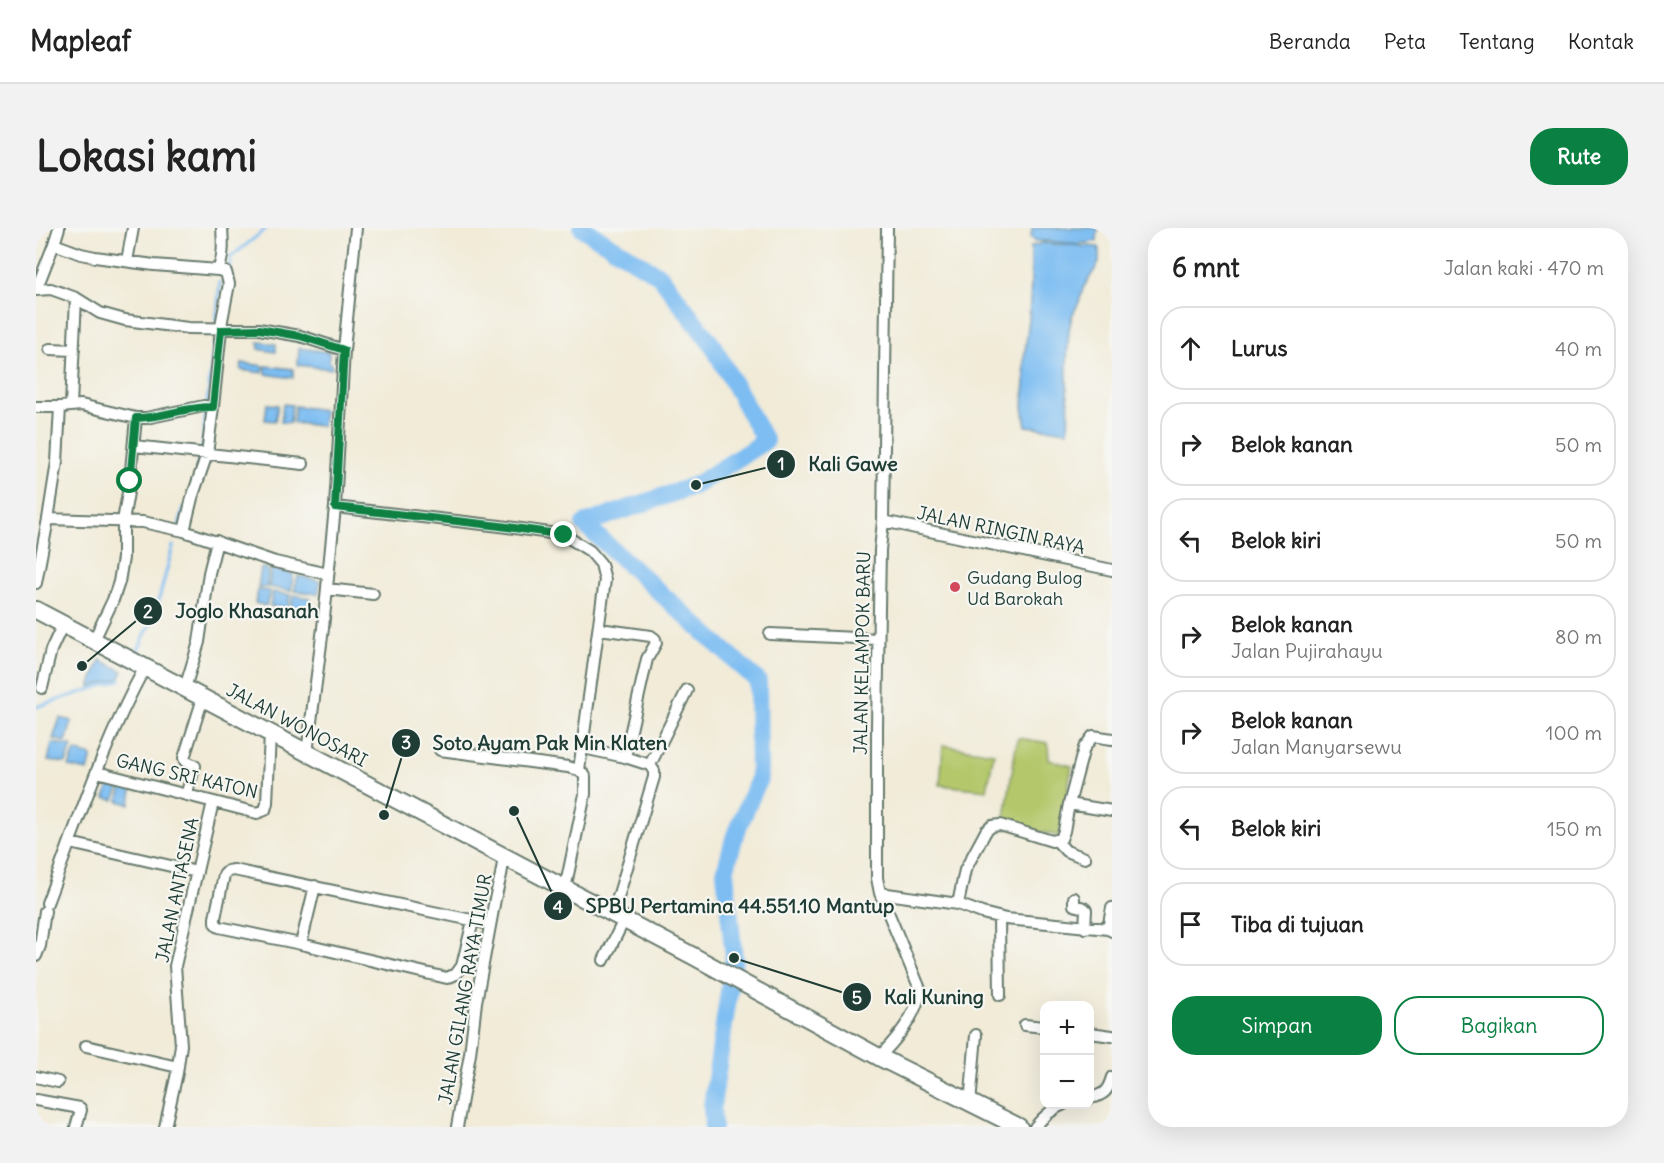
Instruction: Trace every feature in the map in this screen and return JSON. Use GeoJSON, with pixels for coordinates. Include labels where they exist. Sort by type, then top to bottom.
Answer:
{"type":"FeatureCollection","features":[{"type":"Feature","properties":{"kind":"highway","name":"JALAN WONOSARI"},"geometry":{"type":"LineString","coordinates":[[36,610],[693,956],[879,1057],[1018,1127]]}},
{"type":"Feature","properties":{"kind":"street"},"geometry":{"type":"LineString","coordinates":[[59,228],[36,290],[51,289],[76,298],[100,313],[125,320],[188,328],[259,329],[300,336],[344,350]]}},
{"type":"Feature","properties":{"kind":"street"},"geometry":{"type":"LineString","coordinates":[[127,261],[133,228]]}},
{"type":"Feature","properties":{"kind":"street"},"geometry":{"type":"LineString","coordinates":[[218,270],[222,260],[222,228]]}},
{"type":"Feature","properties":{"kind":"street"},"geometry":{"type":"LineString","coordinates":[[307,753],[321,650],[335,507],[344,350],[356,228]]}},
{"type":"Feature","properties":{"kind":"street","name":"JALAN KELAMPOK BARU"},"geometry":{"type":"LineString","coordinates":[[879,1057],[893,1043],[903,1028],[919,999],[920,989],[880,893],[877,878],[878,639],[883,521],[887,228]]}},
{"type":"Feature","properties":{"kind":"street"},"geometry":{"type":"LineString","coordinates":[[54,244],[81,254],[154,265],[226,272],[229,284],[209,407],[207,454],[179,530]]}},
{"type":"Feature","properties":{"kind":"street"},"geometry":{"type":"LineString","coordinates":[[36,583],[40,539],[48,519],[74,350],[76,298]]}},
{"type":"Feature","properties":{"kind":"street"},"geometry":{"type":"LineString","coordinates":[[50,349],[74,350]]}},
{"type":"Feature","properties":{"kind":"street"},"geometry":{"type":"LineString","coordinates":[[36,407],[81,405],[136,418],[162,416],[209,407]]}},
{"type":"Feature","properties":{"kind":"street"},"geometry":{"type":"LineString","coordinates":[[94,640],[119,582],[123,558],[123,521],[130,481],[136,418]]}},
{"type":"Feature","properties":{"kind":"street"},"geometry":{"type":"LineString","coordinates":[[134,446],[303,464]]}},
{"type":"Feature","properties":{"kind":"street"},"geometry":{"type":"LineString","coordinates":[[335,507],[564,535],[590,551],[601,564],[605,580],[579,770]]}},
{"type":"Feature","properties":{"kind":"street"},"geometry":{"type":"LineString","coordinates":[[48,519],[143,522],[217,541],[275,562],[328,574]]}},
{"type":"Feature","properties":{"kind":"street","name":"JALAN RINGIN RAYA"},"geometry":{"type":"LineString","coordinates":[[883,521],[1112,570]]}},
{"type":"Feature","properties":{"kind":"street"},"geometry":{"type":"LineString","coordinates":[[185,688],[199,642],[209,573],[217,541]]}},
{"type":"Feature","properties":{"kind":"street"},"geometry":{"type":"LineString","coordinates":[[327,589],[373,594]]}},
{"type":"Feature","properties":{"kind":"street"},"geometry":{"type":"LineString","coordinates":[[42,688],[51,650],[63,624]]}},
{"type":"Feature","properties":{"kind":"street"},"geometry":{"type":"LineString","coordinates":[[599,629],[651,636],[656,643],[646,659],[625,758]]}},
{"type":"Feature","properties":{"kind":"street"},"geometry":{"type":"LineString","coordinates":[[770,634],[878,639]]}},
{"type":"Feature","properties":{"kind":"street"},"geometry":{"type":"LineString","coordinates":[[36,956],[46,907],[70,843],[97,772],[145,667]]}},
{"type":"Feature","properties":{"kind":"street"},"geometry":{"type":"LineString","coordinates":[[650,765],[687,690]]}},
{"type":"Feature","properties":{"kind":"street"},"geometry":{"type":"LineString","coordinates":[[186,795],[195,766],[185,761],[184,758],[203,698]]}},
{"type":"Feature","properties":{"kind":"street","name":"GANG SRI KATON"},"geometry":{"type":"LineString","coordinates":[[97,772],[257,813],[265,810],[267,803],[270,733]]}},
{"type":"Feature","properties":{"kind":"street"},"geometry":{"type":"LineString","coordinates":[[958,904],[965,870],[986,831],[992,826],[1000,825],[1052,841],[1061,838],[1084,748],[1093,736],[1112,740]]}},
{"type":"Feature","properties":{"kind":"street"},"geometry":{"type":"LineString","coordinates":[[583,748],[650,765],[654,771],[618,917],[604,960]]}},
{"type":"Feature","properties":{"kind":"street"},"geometry":{"type":"LineString","coordinates":[[440,750],[568,767],[579,770],[585,776],[586,782],[565,889]]}},
{"type":"Feature","properties":{"kind":"street","name":"JALAN ANTASENA"},"geometry":{"type":"LineString","coordinates":[[165,1127],[181,1045],[175,966],[213,802]]}},
{"type":"Feature","properties":{"kind":"street"},"geometry":{"type":"LineString","coordinates":[[1069,804],[1112,811]]}},
{"type":"Feature","properties":{"kind":"street"},"geometry":{"type":"LineString","coordinates":[[1056,840],[1071,854],[1085,858]]}},
{"type":"Feature","properties":{"kind":"street"},"geometry":{"type":"LineString","coordinates":[[70,843],[197,872]]}},
{"type":"Feature","properties":{"kind":"street","name":"JALAN GILANG RAYA TIMUR"},"geometry":{"type":"LineString","coordinates":[[457,1127],[470,1054],[476,1002],[504,857]]}},
{"type":"Feature","properties":{"kind":"street"},"geometry":{"type":"LineString","coordinates":[[473,921],[462,966],[456,974],[447,978],[219,927],[215,923],[215,918],[225,875],[228,871],[234,870],[315,886],[473,921],[490,925]]}},
{"type":"Feature","properties":{"kind":"street"},"geometry":{"type":"LineString","coordinates":[[302,944],[315,886]]}},
{"type":"Feature","properties":{"kind":"street"},"geometry":{"type":"LineString","coordinates":[[880,893],[958,904],[999,917],[1110,930],[1112,908]]}},
{"type":"Feature","properties":{"kind":"street"},"geometry":{"type":"LineString","coordinates":[[1074,898],[1074,905],[1086,910],[1085,928]]}},
{"type":"Feature","properties":{"kind":"street"},"geometry":{"type":"LineString","coordinates":[[999,917],[1000,995]]}},
{"type":"Feature","properties":{"kind":"street"},"geometry":{"type":"LineString","coordinates":[[1025,1025],[1040,1027]]}},
{"type":"Feature","properties":{"kind":"street"},"geometry":{"type":"LineString","coordinates":[[1094,1034],[1112,1036]]}},
{"type":"Feature","properties":{"kind":"street"},"geometry":{"type":"LineString","coordinates":[[970,1104],[976,1035]]}},
{"type":"Feature","properties":{"kind":"street"},"geometry":{"type":"LineString","coordinates":[[86,1046],[178,1067]]}},
{"type":"Feature","properties":{"kind":"street"},"geometry":{"type":"LineString","coordinates":[[36,1077],[58,1082]]}},
{"type":"Feature","properties":{"kind":"street"},"geometry":{"type":"LineString","coordinates":[[1094,1097],[1108,1090],[1112,1077]]}},
{"type":"Feature","properties":{"kind":"street"},"geometry":{"type":"LineString","coordinates":[[36,1100],[80,1108],[76,1127]]}},
{"type":"Feature","properties":{"kind":"street"},"geometry":{"type":"LineString","coordinates":[[1035,1127],[1054,1109]]}},
{"type":"Feature","properties":{"kind":"green space"},"geometry":{"type":"Polygon","coordinates":[[[1019,738],[1048,743],[1049,760],[1072,766],[1059,836],[1004,824],[1019,738]]]}},
{"type":"Feature","properties":{"kind":"green space"},"geometry":{"type":"Polygon","coordinates":[[[943,745],[994,753],[987,790],[940,785],[943,745]]]}},
{"type":"Feature","properties":{"kind":"water"},"geometry":{"type":"Polygon","coordinates":[[[1032,228],[1098,228],[1097,241],[1082,243],[1036,241],[1031,237],[1032,228]]]}},
{"type":"Feature","properties":{"kind":"water"},"geometry":{"type":"Polygon","coordinates":[[[1043,243],[1099,247],[1099,263],[1083,288],[1069,330],[1068,431],[1026,426],[1023,406],[1031,246],[1043,243]]]}},
{"type":"Feature","properties":{"kind":"water"},"geometry":{"type":"Polygon","coordinates":[[[258,342],[276,344],[276,352],[259,349],[258,342]]]}},
{"type":"Feature","properties":{"kind":"water"},"geometry":{"type":"Polygon","coordinates":[[[299,348],[329,352],[332,369],[298,365],[299,348]]]}},
{"type":"Feature","properties":{"kind":"water"},"geometry":{"type":"Polygon","coordinates":[[[242,363],[264,366],[263,373],[241,370],[242,363]]]}},
{"type":"Feature","properties":{"kind":"water"},"geometry":{"type":"Polygon","coordinates":[[[266,366],[293,369],[293,378],[266,374],[266,366]]]}},
{"type":"Feature","properties":{"kind":"water"},"geometry":{"type":"Polygon","coordinates":[[[267,404],[278,405],[275,421],[265,420],[267,404]]]}},
{"type":"Feature","properties":{"kind":"water"},"geometry":{"type":"Polygon","coordinates":[[[283,404],[292,405],[290,423],[281,422],[283,404]]]}},
{"type":"Feature","properties":{"kind":"water"},"geometry":{"type":"Polygon","coordinates":[[[295,406],[324,410],[322,426],[293,423],[295,406]]]}},
{"type":"Feature","properties":{"kind":"water"},"geometry":{"type":"Polygon","coordinates":[[[261,568],[268,569],[267,587],[258,588],[261,568]]]}},
{"type":"Feature","properties":{"kind":"water"},"geometry":{"type":"Polygon","coordinates":[[[271,569],[293,574],[291,591],[269,587],[271,569]]]}},
{"type":"Feature","properties":{"kind":"water"},"geometry":{"type":"Polygon","coordinates":[[[298,576],[320,581],[318,594],[294,591],[298,576]]]}},
{"type":"Feature","properties":{"kind":"water"},"geometry":{"type":"Polygon","coordinates":[[[258,590],[270,591],[266,606],[255,603],[258,590]]]}},
{"type":"Feature","properties":{"kind":"water"},"geometry":{"type":"Polygon","coordinates":[[[273,592],[290,595],[288,608],[270,606],[273,592]]]}},
{"type":"Feature","properties":{"kind":"water"},"geometry":{"type":"Polygon","coordinates":[[[293,595],[310,598],[309,610],[291,608],[293,595]]]}},
{"type":"Feature","properties":{"kind":"water"},"geometry":{"type":"Polygon","coordinates":[[[100,660],[123,671],[120,678],[90,687],[100,660]]]}},
{"type":"Feature","properties":{"kind":"water"},"geometry":{"type":"Polygon","coordinates":[[[60,718],[72,721],[66,742],[53,739],[60,718]]]}},
{"type":"Feature","properties":{"kind":"water"},"geometry":{"type":"Polygon","coordinates":[[[52,743],[72,746],[66,763],[48,761],[52,743]]]}},
{"type":"Feature","properties":{"kind":"water"},"geometry":{"type":"Polygon","coordinates":[[[75,751],[92,756],[88,771],[69,767],[75,751]]]}},
{"type":"Feature","properties":{"kind":"water"},"geometry":{"type":"Polygon","coordinates":[[[110,783],[120,786],[114,800],[105,798],[110,783]]]}},
{"type":"Feature","properties":{"kind":"water"},"geometry":{"type":"Polygon","coordinates":[[[122,787],[132,790],[130,804],[118,801],[122,787]]]}},
{"type":"Feature","properties":{"kind":"waterway"},"geometry":{"type":"LineString","coordinates":[[228,272],[231,257],[267,228]]}},
{"type":"Feature","properties":{"kind":"waterway"},"geometry":{"type":"LineString","coordinates":[[582,228],[660,276],[713,346],[765,441],[696,485],[584,524],[758,681],[759,779],[735,835],[725,872],[734,958],[712,1106],[713,1127]]}},
{"type":"Feature","properties":{"kind":"waterway"},"geometry":{"type":"LineString","coordinates":[[216,325],[220,282]]}},
{"type":"Feature","properties":{"kind":"waterway"},"geometry":{"type":"LineString","coordinates":[[207,403],[214,343]]}},
{"type":"Feature","properties":{"kind":"waterway"},"geometry":{"type":"LineString","coordinates":[[202,448],[206,410]]}},
{"type":"Feature","properties":{"kind":"waterway"},"geometry":{"type":"LineString","coordinates":[[196,470],[199,460]]}},
{"type":"Feature","properties":{"kind":"waterway"},"geometry":{"type":"LineString","coordinates":[[179,526],[184,507]]}},
{"type":"Feature","properties":{"kind":"waterway"},"geometry":{"type":"LineString","coordinates":[[135,657],[153,622],[173,546]]}},
{"type":"Feature","properties":{"kind":"waterway"},"geometry":{"type":"LineString","coordinates":[[36,707],[120,680]]}},
{"type":"Feature","properties":{"kind":"place","name":"Kali Gawe"},"geometry":{"type":"Point","coordinates":[696,485]}},
{"type":"Feature","properties":{"kind":"place","name":"Gudang Bulog Ud Barokah"},"geometry":{"type":"Point","coordinates":[955,587]}},
{"type":"Feature","properties":{"kind":"place","name":"Joglo Khasanah"},"geometry":{"type":"Point","coordinates":[82,666]}},
{"type":"Feature","properties":{"kind":"place","name":"SPBU Pertamina 44.551.10 Mantup"},"geometry":{"type":"Point","coordinates":[514,811]}},
{"type":"Feature","properties":{"kind":"place","name":"Soto Ayam Pak Min Klaten"},"geometry":{"type":"Point","coordinates":[384,815]}},
{"type":"Feature","properties":{"kind":"place","name":"Kali Kuning"},"geometry":{"type":"Point","coordinates":[734,958]}},
{"type":"Feature","properties":{"kind":"route"},"geometry":{"type":"LineString","coordinates":[[130,481],[136,418],[162,416],[204,406],[213,407],[221,330],[259,329],[300,336],[344,350],[335,507],[564,535]]}}]}
